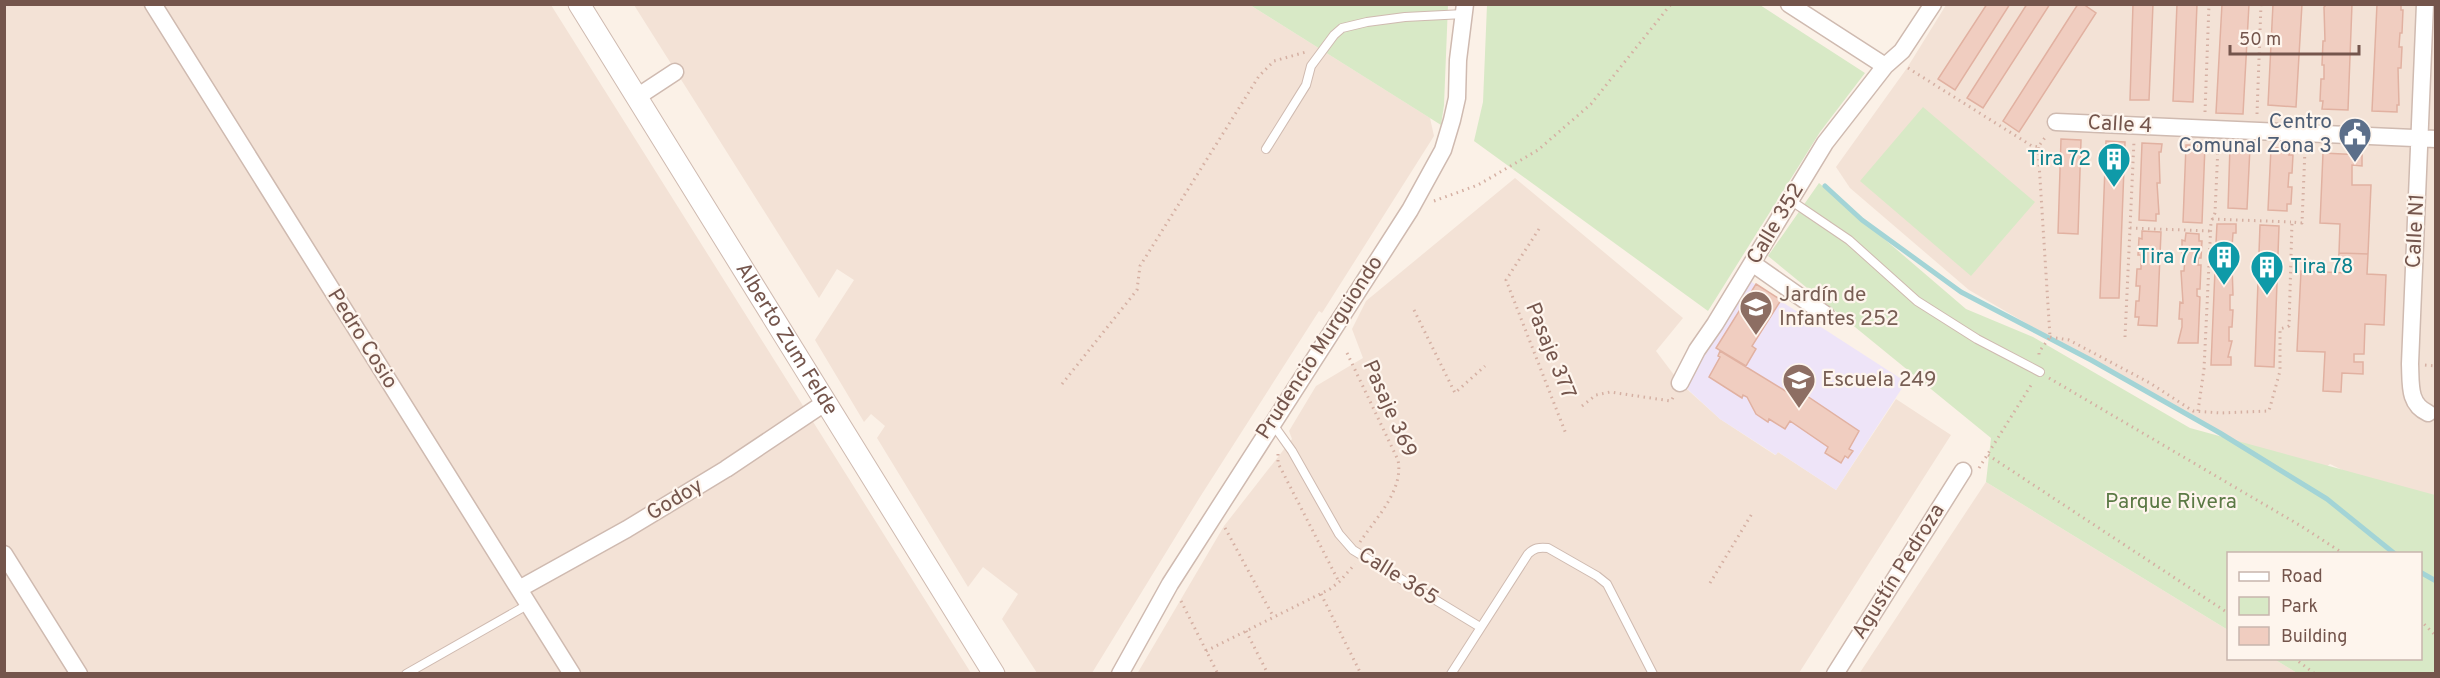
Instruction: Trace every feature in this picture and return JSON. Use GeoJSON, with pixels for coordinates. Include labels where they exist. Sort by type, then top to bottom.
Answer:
{"type":"FeatureCollection","features":[{"type":"Feature","properties":{"kind":"street","name":"Pedro Cosio"},"geometry":{"type":"LineString","coordinates":[[153,4],[572,674]]}},
{"type":"Feature","properties":{"kind":"street","name":"Alberto Zum Felde"},"geometry":{"type":"LineString","coordinates":[[579,4],[994,674]]}},
{"type":"Feature","properties":{"kind":"street"},"geometry":{"type":"LineString","coordinates":[[1789,4],[1885,66]]}},
{"type":"Feature","properties":{"kind":"street","name":"Calle 352"},"geometry":{"type":"LineString","coordinates":[[1680,382],[1697,350],[1825,143],[1885,66],[1896,59],[1933,4]]}},
{"type":"Feature","properties":{"kind":"street","name":"Calle N1"},"geometry":{"type":"LineString","coordinates":[[2425,4],[2428,139],[2410,364],[2411,397],[2422,410],[2428,413]]}},
{"type":"Feature","properties":{"kind":"street","name":"Prudencio Murguiondo"},"geometry":{"type":"LineString","coordinates":[[1120,674],[1170,584],[1410,210],[1443,150],[1457,98],[1458,60],[1465,9]]}},
{"type":"Feature","properties":{"kind":"street"},"geometry":{"type":"LineString","coordinates":[[637,97],[675,72]]}},
{"type":"Feature","properties":{"kind":"street","name":"Calle 4"},"geometry":{"type":"LineString","coordinates":[[2056,122],[2428,139]]}},
{"type":"Feature","properties":{"kind":"street"},"geometry":{"type":"LineString","coordinates":[[1752,263],[1826,315]]}},
{"type":"Feature","properties":{"kind":"street","name":"Godoy"},"geometry":{"type":"LineString","coordinates":[[519,589],[627,529],[726,469],[826,402]]}},
{"type":"Feature","properties":{"kind":"street","name":"Agustín Pedroza"},"geometry":{"type":"LineString","coordinates":[[1835,674],[1963,471]]}},
{"type":"Feature","properties":{"kind":"street"},"geometry":{"type":"LineString","coordinates":[[4,554],[79,674]]}},
{"type":"Feature","properties":{"kind":"lane"},"geometry":{"type":"LineString","coordinates":[[1266,149],[1303,92],[1311,66],[1334,34],[1350,26],[1465,9]]}},
{"type":"Feature","properties":{"kind":"lane"},"geometry":{"type":"LineString","coordinates":[[1790,200],[1849,240],[1917,301],[1977,339],[2040,372]]}},
{"type":"Feature","properties":{"kind":"lane","name":"Calle 365"},"geometry":{"type":"LineString","coordinates":[[1272,422],[1292,451],[1339,534],[1357,553],[1480,627]]}},
{"type":"Feature","properties":{"kind":"lane"},"geometry":{"type":"LineString","coordinates":[[1451,674],[1528,554],[1535,548],[1548,548],[1598,576],[1607,584],[1653,674]]}},
{"type":"Feature","properties":{"kind":"lane"},"geometry":{"type":"LineString","coordinates":[[406,674],[529,604]]}},
{"type":"Feature","properties":{"kind":"path"},"geometry":{"type":"LineString","coordinates":[[1410,210],[1478,185],[1538,150],[1591,104],[1671,4]]}},
{"type":"Feature","properties":{"kind":"path"},"geometry":{"type":"LineString","coordinates":[[2198,411],[2204,369],[2210,231],[2215,213],[2209,4]]}},
{"type":"Feature","properties":{"kind":"path"},"geometry":{"type":"LineString","coordinates":[[2256,131],[2261,4]]}},
{"type":"Feature","properties":{"kind":"path"},"geometry":{"type":"LineString","coordinates":[[1062,384],[1137,290],[1140,266],[1259,76],[1274,61],[1312,50],[1320,54]]}},
{"type":"Feature","properties":{"kind":"path"},"geometry":{"type":"LineString","coordinates":[[1914,72],[2009,133],[2038,147]]}},
{"type":"Feature","properties":{"kind":"path"},"geometry":{"type":"LineString","coordinates":[[2042,348],[2050,337],[2038,147],[2056,122]]}},
{"type":"Feature","properties":{"kind":"path"},"geometry":{"type":"LineString","coordinates":[[2125,337],[2134,125]]}},
{"type":"Feature","properties":{"kind":"path"},"geometry":{"type":"LineString","coordinates":[[2212,219],[2302,223],[2305,133]]}},
{"type":"Feature","properties":{"kind":"path"},"geometry":{"type":"LineString","coordinates":[[2050,337],[2069,340],[2150,382],[2183,406],[2198,411],[2221,413],[2269,411],[2280,371],[2280,328],[2289,326],[2292,222]]}},
{"type":"Feature","properties":{"kind":"path"},"geometry":{"type":"LineString","coordinates":[[2130,228],[2210,231]]}},
{"type":"Feature","properties":{"kind":"path","name":"Pasaje 377"},"geometry":{"type":"LineString","coordinates":[[1539,229],[1506,280],[1566,434]]}},
{"type":"Feature","properties":{"kind":"path"},"geometry":{"type":"LineString","coordinates":[[1414,310],[1455,393],[1485,366]]}},
{"type":"Feature","properties":{"kind":"path","name":"Pasaje 369"},"geometry":{"type":"LineString","coordinates":[[1347,352],[1398,460],[1400,471],[1399,479],[1390,498],[1357,553]]}},
{"type":"Feature","properties":{"kind":"path"},"geometry":{"type":"LineString","coordinates":[[1963,471],[1978,469],[2040,372],[2301,525],[2341,552]]}},
{"type":"Feature","properties":{"kind":"path"},"geometry":{"type":"LineString","coordinates":[[1582,406],[1596,395],[1610,392],[1671,401],[1680,382]]}},
{"type":"Feature","properties":{"kind":"path"},"geometry":{"type":"LineString","coordinates":[[1278,455],[1278,463],[1339,582]]}},
{"type":"Feature","properties":{"kind":"path"},"geometry":{"type":"LineString","coordinates":[[1988,455],[2227,612]]}},
{"type":"Feature","properties":{"kind":"path"},"geometry":{"type":"LineString","coordinates":[[1710,583],[1753,512]]}},
{"type":"Feature","properties":{"kind":"path"},"geometry":{"type":"LineString","coordinates":[[1224,526],[1229,531],[1273,616]]}},
{"type":"Feature","properties":{"kind":"path"},"geometry":{"type":"LineString","coordinates":[[1206,651],[1321,594],[1339,582],[1357,553]]}},
{"type":"Feature","properties":{"kind":"path"},"geometry":{"type":"LineString","coordinates":[[1321,594],[1361,674]]}},
{"type":"Feature","properties":{"kind":"path"},"geometry":{"type":"LineString","coordinates":[[1181,601],[1218,674]]}},
{"type":"Feature","properties":{"kind":"path"},"geometry":{"type":"LineString","coordinates":[[2422,621],[2436,636]]}},
{"type":"Feature","properties":{"kind":"path"},"geometry":{"type":"LineString","coordinates":[[1246,631],[1268,674]]}},
{"type":"Feature","properties":{"kind":"path"},"geometry":{"type":"LineString","coordinates":[[2297,660],[2315,674]]}},
{"type":"Feature","properties":{"kind":"shaded area"},"geometry":{"type":"Polygon","coordinates":[[[4,5],[551,5],[971,673],[5,673],[4,5]]]}},
{"type":"Feature","properties":{"kind":"shaded area"},"geometry":{"type":"Polygon","coordinates":[[[634,5],[1250,5],[1430,118],[1434,136],[1322,313],[1319,311],[1200,497],[1092,673],[1037,673],[1002,619],[1018,594],[983,567],[968,587],[877,438],[885,426],[871,414],[864,422],[815,340],[854,280],[837,269],[819,298],[634,5]]]}},
{"type":"Feature","properties":{"kind":"shaded area"},"geometry":{"type":"Polygon","coordinates":[[[1946,5],[2435,5],[2435,509],[2428,512],[2330,464],[2313,477],[2193,420],[1969,290],[1850,188],[1836,167],[1907,68],[1946,5]]]}},
{"type":"Feature","properties":{"kind":"shaded area"},"geometry":{"type":"Polygon","coordinates":[[[1515,178],[1683,318],[1656,351],[1680,383],[1720,419],[1775,455],[1778,452],[1836,490],[1896,399],[1951,435],[1799,673],[1137,674],[1224,526],[1292,439],[1289,431],[1316,386],[1363,358],[1352,329],[1366,301],[1515,178]]]}},
{"type":"Feature","properties":{"kind":"shaded area","name":"Escuela 249"},"geometry":{"type":"Polygon","coordinates":[[[1750,281],[1906,382],[1836,490],[1778,452],[1776,455],[1720,419],[1683,385],[1750,281]]]}},
{"type":"Feature","properties":{"kind":"shaded area"},"geometry":{"type":"Polygon","coordinates":[[[1986,482],[2227,629],[2227,660],[2276,660],[2297,673],[1859,674],[1986,482]]]}},
{"type":"Feature","properties":{"kind":"green space"},"geometry":{"type":"Polygon","coordinates":[[[1250,5],[1448,5],[1444,105],[1441,125],[1250,5]]]}},
{"type":"Feature","properties":{"kind":"green space"},"geometry":{"type":"Polygon","coordinates":[[[1487,5],[1760,5],[1865,73],[1820,132],[1708,311],[1474,141],[1483,102],[1487,5]]]}},
{"type":"Feature","properties":{"kind":"green space"},"geometry":{"type":"Polygon","coordinates":[[[1923,107],[2035,202],[1971,276],[1860,181],[1923,107]]]}},
{"type":"Feature","properties":{"kind":"green space","name":"Parque Rivera"},"geometry":{"type":"Polygon","coordinates":[[[1819,183],[1966,309],[2033,337],[2190,428],[2435,495],[2435,673],[2297,673],[2276,660],[2422,660],[2422,552],[2227,552],[2227,629],[1986,482],[1991,438],[1768,256],[1819,183]]]}},
{"type":"Feature","properties":{"kind":"building"},"geometry":{"type":"Polygon","coordinates":[[[1987,4],[2010,4],[1955,90],[1938,79],[1987,4]]]}},
{"type":"Feature","properties":{"kind":"building"},"geometry":{"type":"Polygon","coordinates":[[[2027,4],[2050,4],[1983,108],[1967,98],[2027,4]]]}},
{"type":"Feature","properties":{"kind":"building"},"geometry":{"type":"Polygon","coordinates":[[[2078,4],[2083,4],[2096,13],[2019,132],[2003,121],[2078,4]]]}},
{"type":"Feature","properties":{"kind":"building"},"geometry":{"type":"Polygon","coordinates":[[[2133,4],[2153,4],[2149,100],[2130,100],[2133,4]]]}},
{"type":"Feature","properties":{"kind":"building"},"geometry":{"type":"Polygon","coordinates":[[[2177,4],[2197,4],[2193,102],[2173,101],[2177,4]]]}},
{"type":"Feature","properties":{"kind":"building"},"geometry":{"type":"Polygon","coordinates":[[[2222,4],[2249,4],[2243,114],[2216,113],[2222,4]]]}},
{"type":"Feature","properties":{"kind":"building"},"geometry":{"type":"Polygon","coordinates":[[[2273,4],[2302,4],[2296,107],[2268,105],[2273,4]]]}},
{"type":"Feature","properties":{"kind":"building"},"geometry":{"type":"Polygon","coordinates":[[[2327,4],[2352,4],[2348,110],[2322,109],[2323,101],[2320,101],[2321,79],[2324,79],[2324,65],[2322,65],[2323,41],[2325,41],[2324,7],[2327,4]]]}},
{"type":"Feature","properties":{"kind":"building"},"geometry":{"type":"Polygon","coordinates":[[[2377,4],[2401,4],[2401,10],[2403,10],[2399,47],[2402,47],[2401,68],[2398,68],[2399,105],[2397,105],[2397,112],[2372,111],[2377,4]]]}},
{"type":"Feature","properties":{"kind":"building"},"geometry":{"type":"Polygon","coordinates":[[[2061,139],[2081,140],[2078,234],[2058,233],[2061,139]]]}},
{"type":"Feature","properties":{"kind":"building","name":"Tira 72"},"geometry":{"type":"Polygon","coordinates":[[[2106,141],[2125,142],[2119,298],[2100,298],[2106,141]]]}},
{"type":"Feature","properties":{"kind":"building"},"geometry":{"type":"Polygon","coordinates":[[[2142,143],[2162,144],[2161,152],[2159,152],[2160,183],[2157,183],[2159,214],[2156,214],[2156,221],[2139,220],[2142,143]]]}},
{"type":"Feature","properties":{"kind":"building"},"geometry":{"type":"Polygon","coordinates":[[[2186,145],[2205,145],[2202,223],[2183,222],[2186,145]]]}},
{"type":"Feature","properties":{"kind":"building"},"geometry":{"type":"Polygon","coordinates":[[[2230,146],[2250,147],[2247,209],[2228,208],[2230,146]]]}},
{"type":"Feature","properties":{"kind":"building"},"geometry":{"type":"Polygon","coordinates":[[[2271,148],[2290,148],[2289,155],[2293,155],[2288,187],[2292,187],[2291,204],[2287,204],[2287,211],[2268,210],[2271,148]]]}},
{"type":"Feature","properties":{"kind":"building"},"geometry":{"type":"Polygon","coordinates":[[[2323,153],[2362,155],[2362,166],[2352,165],[2352,185],[2371,185],[2368,254],[2339,253],[2340,224],[2320,223],[2323,153]]]}},
{"type":"Feature","properties":{"kind":"building","name":"Tira 77"},"geometry":{"type":"Polygon","coordinates":[[[2217,224],[2236,224],[2232,247],[2235,247],[2235,264],[2232,264],[2233,295],[2230,295],[2230,310],[2233,310],[2229,341],[2232,341],[2228,357],[2231,357],[2231,365],[2211,365],[2215,270],[2218,270],[2218,263],[2215,263],[2217,224]]]}},
{"type":"Feature","properties":{"kind":"building","name":"Tira 78"},"geometry":{"type":"Polygon","coordinates":[[[2260,225],[2279,226],[2274,367],[2255,366],[2260,225]]]}},
{"type":"Feature","properties":{"kind":"building"},"geometry":{"type":"Polygon","coordinates":[[[2142,231],[2161,232],[2157,326],[2138,325],[2139,317],[2135,317],[2136,301],[2139,301],[2140,286],[2136,286],[2137,269],[2141,269],[2141,255],[2138,255],[2139,238],[2142,239],[2142,231]]]}},
{"type":"Feature","properties":{"kind":"building"},"geometry":{"type":"Polygon","coordinates":[[[2186,233],[2199,234],[2199,241],[2202,241],[2201,258],[2198,258],[2198,265],[2201,265],[2200,289],[2197,289],[2197,296],[2200,297],[2198,343],[2178,343],[2182,327],[2182,319],[2179,319],[2180,302],[2183,303],[2181,271],[2184,271],[2185,257],[2182,257],[2182,240],[2185,241],[2186,233]]]}},
{"type":"Feature","properties":{"kind":"building"},"geometry":{"type":"Polygon","coordinates":[[[2339,253],[2368,254],[2367,274],[2386,275],[2384,325],[2365,324],[2364,354],[2354,354],[2354,362],[2363,362],[2363,374],[2342,373],[2341,392],[2323,391],[2325,352],[2297,351],[2301,271],[2347,273],[2347,263],[2338,263],[2339,253]]]}},
{"type":"Feature","properties":{"kind":"building"},"geometry":{"type":"Polygon","coordinates":[[[1756,284],[1781,300],[1752,346],[1756,349],[1746,366],[1716,348],[1756,284]]]}},
{"type":"Feature","properties":{"kind":"building"},"geometry":{"type":"Polygon","coordinates":[[[1720,351],[1787,392],[1792,386],[1859,431],[1849,449],[1853,451],[1848,458],[1845,456],[1841,463],[1825,453],[1828,447],[1790,421],[1785,429],[1769,419],[1768,422],[1756,414],[1747,397],[1743,395],[1742,398],[1709,377],[1720,357],[1718,356],[1720,351]]]}},
{"type":"Feature","properties":{"kind":"waterway"},"geometry":{"type":"LineString","coordinates":[[1825,186],[1862,220],[1961,292],[2091,360],[2220,433],[2327,499],[2393,552]]}},
{"type":"Feature","properties":{"kind":"waterway"},"geometry":{"type":"LineString","coordinates":[[2422,573],[2436,581]]}},
{"type":"Feature","properties":{"kind":"place","name":"Centro Comunal Zona 3"},"geometry":{"type":"Point","coordinates":[2355,163]}},
{"type":"Feature","properties":{"kind":"place","name":"Tira 72"},"geometry":{"type":"Point","coordinates":[2114,188]}},
{"type":"Feature","properties":{"kind":"place","name":"Tira 77"},"geometry":{"type":"Point","coordinates":[2224,286]}},
{"type":"Feature","properties":{"kind":"place","name":"Tira 78"},"geometry":{"type":"Point","coordinates":[2267,296]}},
{"type":"Feature","properties":{"kind":"place","name":"Jardín de Infantes 252"},"geometry":{"type":"Point","coordinates":[1756,336]}},
{"type":"Feature","properties":{"kind":"place","name":"Escuela 249"},"geometry":{"type":"Point","coordinates":[1799,409]}}]}
